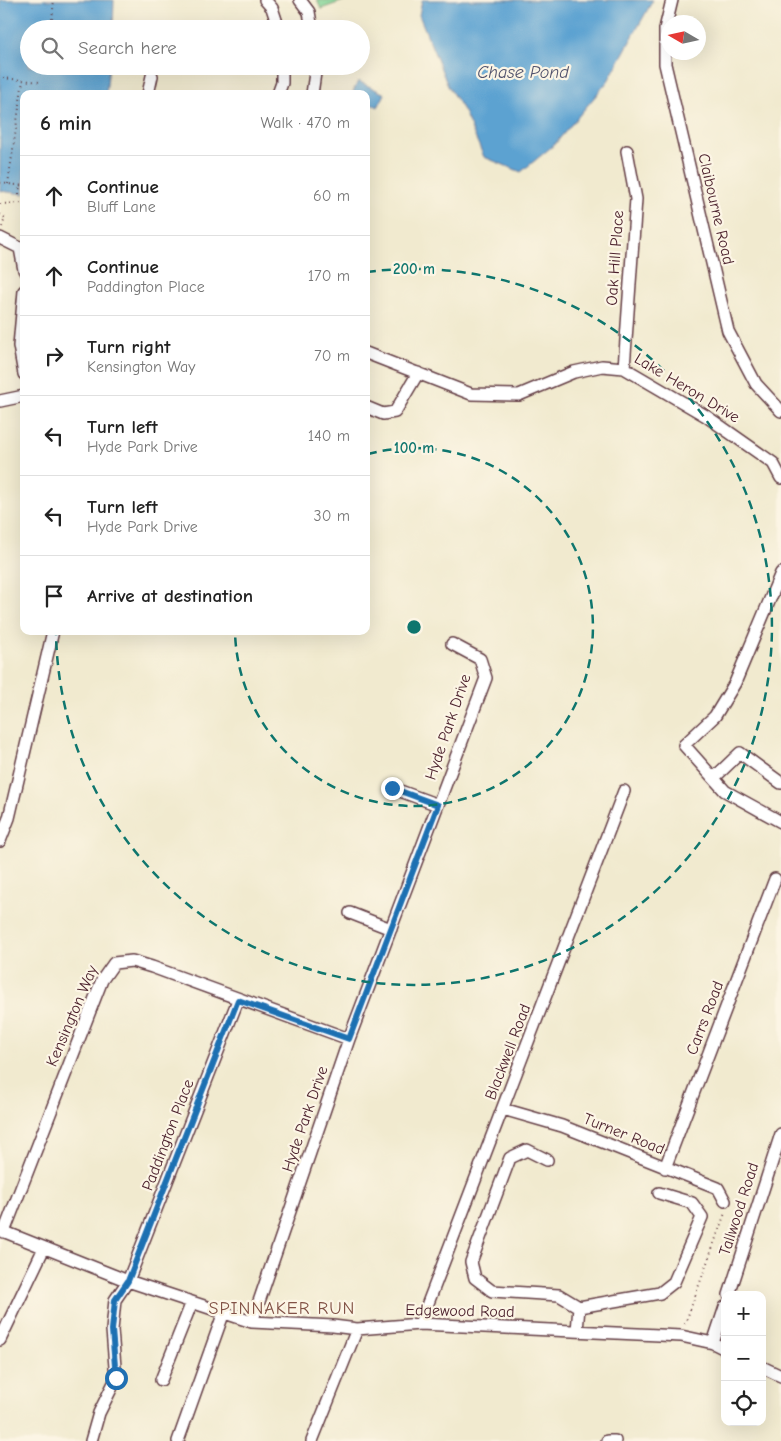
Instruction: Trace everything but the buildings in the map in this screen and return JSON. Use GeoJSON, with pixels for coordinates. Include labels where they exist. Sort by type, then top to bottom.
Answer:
{"type":"FeatureCollection","features":[{"type":"Feature","properties":{"kind":"street"},"geometry":{"type":"LineString","coordinates":[[265,0],[272,8],[276,20]]}},
{"type":"Feature","properties":{"kind":"street"},"geometry":{"type":"LineString","coordinates":[[300,0],[309,12],[310,20]]}},
{"type":"Feature","properties":{"kind":"street","name":"Claibourne Road"},"geometry":{"type":"LineString","coordinates":[[672,0],[665,30],[665,64],[728,331],[756,384],[781,411]]}},
{"type":"Feature","properties":{"kind":"street"},"geometry":{"type":"LineString","coordinates":[[280,90],[282,75]]}},
{"type":"Feature","properties":{"kind":"street"},"geometry":{"type":"LineString","coordinates":[[313,90],[315,75]]}},
{"type":"Feature","properties":{"kind":"street"},"geometry":{"type":"LineString","coordinates":[[149,90],[152,76]]}},
{"type":"Feature","properties":{"kind":"street","name":"Oak Hill Place"},"geometry":{"type":"LineString","coordinates":[[624,368],[636,199],[627,151]]}},
{"type":"Feature","properties":{"kind":"street"},"geometry":{"type":"LineString","coordinates":[[0,238],[20,248]]}},
{"type":"Feature","properties":{"kind":"street"},"geometry":{"type":"LineString","coordinates":[[20,335],[20,352]]}},
{"type":"Feature","properties":{"kind":"street","name":"Lake Heron Drive"},"geometry":{"type":"LineString","coordinates":[[370,355],[471,394],[519,395],[574,372],[602,366],[624,368],[706,416],[773,463],[781,478]]}},
{"type":"Feature","properties":{"kind":"street"},"geometry":{"type":"LineString","coordinates":[[370,409],[383,414],[395,412],[418,373]]}},
{"type":"Feature","properties":{"kind":"street"},"geometry":{"type":"LineString","coordinates":[[0,401],[20,397]]}},
{"type":"Feature","properties":{"kind":"street"},"geometry":{"type":"LineString","coordinates":[[781,573],[776,600],[735,683],[715,716],[684,744],[725,791],[781,822]]}},
{"type":"Feature","properties":{"kind":"street"},"geometry":{"type":"LineString","coordinates":[[0,842],[9,818],[52,635]]}},
{"type":"Feature","properties":{"kind":"street","name":"Hyde Park Drive"},"geometry":{"type":"LineString","coordinates":[[252,1322],[349,1039],[486,678],[480,659],[452,644]]}},
{"type":"Feature","properties":{"kind":"street"},"geometry":{"type":"LineString","coordinates":[[714,778],[740,753],[781,783]]}},
{"type":"Feature","properties":{"kind":"street","name":"Hyde Park Drive"},"geometry":{"type":"LineString","coordinates":[[392,788],[438,805]]}},
{"type":"Feature","properties":{"kind":"street","name":"Blackwell Road"},"geometry":{"type":"LineString","coordinates":[[420,1324],[624,791]]}},
{"type":"Feature","properties":{"kind":"street","name":"Carrs Road"},"geometry":{"type":"LineString","coordinates":[[665,1168],[775,879]]}},
{"type":"Feature","properties":{"kind":"street"},"geometry":{"type":"LineString","coordinates":[[350,913],[391,929]]}},
{"type":"Feature","properties":{"kind":"street","name":"Kensington Way"},"geometry":{"type":"LineString","coordinates":[[2,1231],[102,980],[114,963],[132,961],[349,1039]]}},
{"type":"Feature","properties":{"kind":"street","name":"Paddington Place"},"geometry":{"type":"LineString","coordinates":[[91,1441],[99,1413],[116,1378],[112,1330],[115,1300],[128,1281],[238,1000]]}},
{"type":"Feature","properties":{"kind":"street","name":"Turner Road"},"geometry":{"type":"LineString","coordinates":[[503,1109],[562,1126],[718,1188],[725,1203]]}},
{"type":"Feature","properties":{"kind":"street","name":"Tallwood Road"},"geometry":{"type":"LineString","coordinates":[[730,1291],[781,1134]]}},
{"type":"Feature","properties":{"kind":"street"},"geometry":{"type":"LineString","coordinates":[[547,1160],[527,1150],[510,1158],[471,1262],[475,1278],[492,1291],[559,1295],[579,1307],[660,1293],[674,1282],[702,1218],[692,1203],[660,1193]]}},
{"type":"Feature","properties":{"kind":"street","name":"Edgewood Road"},"geometry":{"type":"LineString","coordinates":[[2,1231],[128,1281],[252,1322],[357,1329],[420,1324],[681,1336],[713,1343],[721,1347]]}},
{"type":"Feature","properties":{"kind":"street"},"geometry":{"type":"LineString","coordinates":[[0,1340],[5,1317],[44,1248]]}},
{"type":"Feature","properties":{"kind":"street"},"geometry":{"type":"LineString","coordinates":[[161,1380],[192,1302]]}},
{"type":"Feature","properties":{"kind":"street"},"geometry":{"type":"LineString","coordinates":[[576,1331],[579,1307]]}},
{"type":"Feature","properties":{"kind":"street"},"geometry":{"type":"LineString","coordinates":[[178,1441],[224,1312]]}},
{"type":"Feature","properties":{"kind":"street"},"geometry":{"type":"LineString","coordinates":[[713,1343],[721,1319]]}},
{"type":"Feature","properties":{"kind":"street"},"geometry":{"type":"LineString","coordinates":[[312,1441],[357,1329]]}},
{"type":"Feature","properties":{"kind":"street"},"geometry":{"type":"LineString","coordinates":[[766,1369],[781,1376]]}},
{"type":"Feature","properties":{"kind":"street"},"geometry":{"type":"LineString","coordinates":[[607,1441],[615,1441]]}},
{"type":"Feature","properties":{"kind":"path"},"geometry":{"type":"LineString","coordinates":[[52,20],[54,0]]}},
{"type":"Feature","properties":{"kind":"path"},"geometry":{"type":"LineString","coordinates":[[3,78],[40,82]]}},
{"type":"Feature","properties":{"kind":"path"},"geometry":{"type":"LineString","coordinates":[[22,90],[23,80]]}},
{"type":"Feature","properties":{"kind":"path"},"geometry":{"type":"LineString","coordinates":[[8,184],[20,101]]}},
{"type":"Feature","properties":{"kind":"path"},"geometry":{"type":"LineString","coordinates":[[0,183],[20,185],[19,194]]}},
{"type":"Feature","properties":{"kind":"path"},"geometry":{"type":"LineString","coordinates":[[0,204],[20,203]]}},
{"type":"Feature","properties":{"kind":"path"},"geometry":{"type":"LineString","coordinates":[[0,214],[5,218],[0,232]]}},
{"type":"Feature","properties":{"kind":"path"},"geometry":{"type":"LineString","coordinates":[[684,1325],[724,1218],[725,1203]]}},
{"type":"Feature","properties":{"kind":"green space"},"geometry":{"type":"Polygon","coordinates":[[[317,0],[346,0],[321,9],[317,0]]]}},
{"type":"Feature","properties":{"kind":"water"},"geometry":{"type":"Polygon","coordinates":[[[0,0],[114,0],[113,20],[20,20],[20,75],[108,75],[106,90],[20,90],[20,194],[0,191],[0,0]]]}},
{"type":"Feature","properties":{"kind":"water","name":"Chase Pond"},"geometry":{"type":"Polygon","coordinates":[[[422,0],[653,0],[608,81],[555,144],[521,172],[484,157],[464,112],[448,86],[419,15],[422,0]]]}},
{"type":"Feature","properties":{"kind":"water"},"geometry":{"type":"Polygon","coordinates":[[[358,81],[385,94],[378,107],[370,103],[370,90],[354,90],[358,81]]]}},
{"type":"Feature","properties":{"kind":"district","name":"SPINNAKER RUN"},"geometry":{"type":"Point","coordinates":[282,1308]}},
{"type":"Feature","properties":{"kind":"route"},"geometry":{"type":"LineString","coordinates":[[116,1378],[112,1330],[115,1300],[128,1281],[238,1000],[349,1039],[438,805],[392,788]]}}]}
